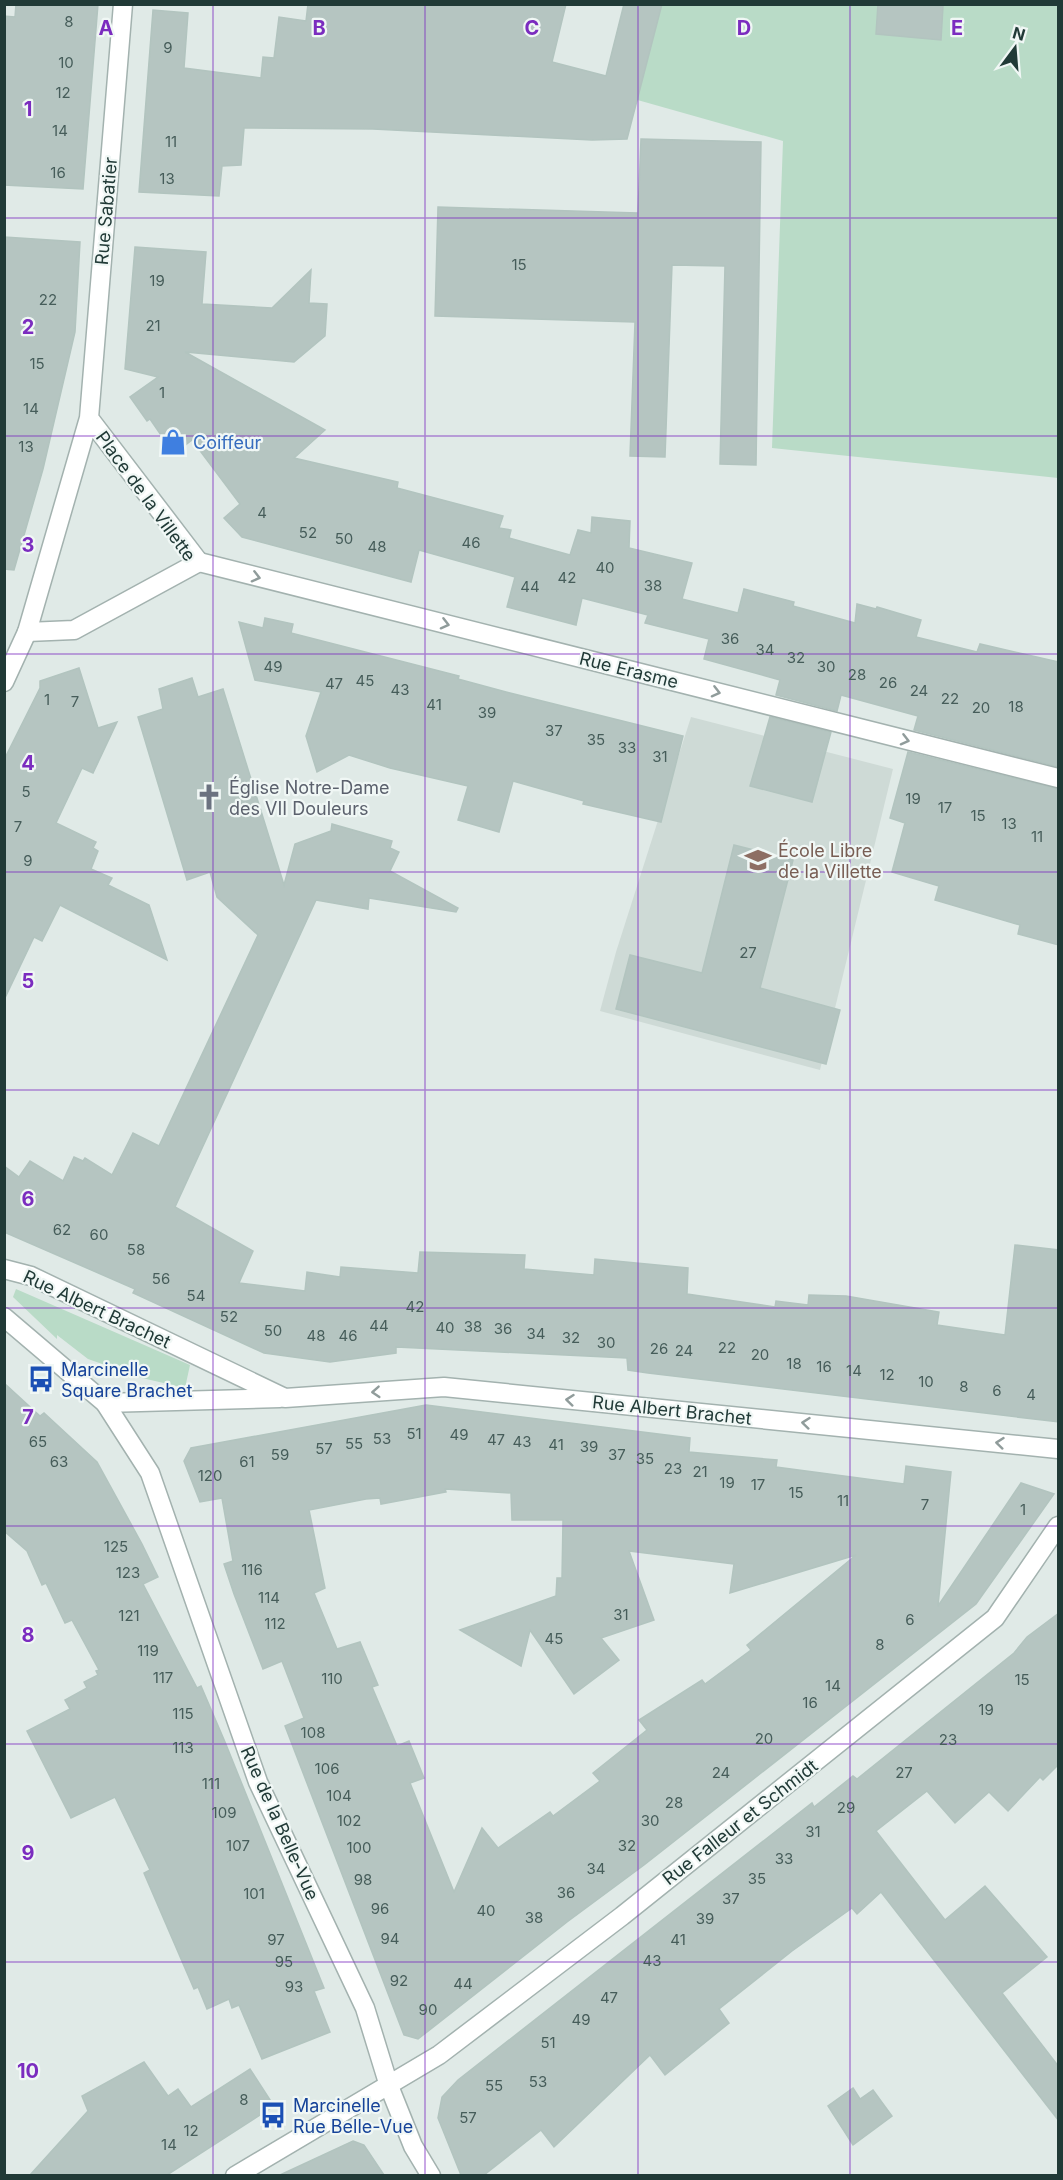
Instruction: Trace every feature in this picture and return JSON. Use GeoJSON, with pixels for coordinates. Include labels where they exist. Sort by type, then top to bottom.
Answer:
{"type":"FeatureCollection","features":[{"type":"Feature","properties":{"kind":"street","name":"Rue Sabatier"},"geometry":{"type":"LineString","coordinates":[[89,418],[123,4]]}},
{"type":"Feature","properties":{"kind":"street","name":"Place de la Villette"},"geometry":{"type":"LineString","coordinates":[[89,418],[199,562],[74,630],[27,632],[89,418]]}},
{"type":"Feature","properties":{"kind":"street","name":"Rue Erasme"},"geometry":{"type":"LineString","coordinates":[[199,562],[1059,778]]}},
{"type":"Feature","properties":{"kind":"street"},"geometry":{"type":"LineString","coordinates":[[4,682],[27,632]]}},
{"type":"Feature","properties":{"kind":"street","name":"Rue Albert Brachet"},"geometry":{"type":"LineString","coordinates":[[4,1269],[32,1276],[285,1398]]}},
{"type":"Feature","properties":{"kind":"street"},"geometry":{"type":"LineString","coordinates":[[4,1317],[105,1403]]}},
{"type":"Feature","properties":{"kind":"street","name":"Rue Albert Brachet"},"geometry":{"type":"LineString","coordinates":[[105,1403],[285,1398],[444,1387],[1059,1449]]}},
{"type":"Feature","properties":{"kind":"street","name":"Rue de la Belle-Vue"},"geometry":{"type":"LineString","coordinates":[[105,1403],[150,1473],[258,1782],[365,2008],[389,2086],[413,2146],[431,2175]]}},
{"type":"Feature","properties":{"kind":"street","name":"Rue Falleur et Schmidt"},"geometry":{"type":"LineString","coordinates":[[235,2175],[439,2055],[622,1916],[995,1618],[1059,1526]]}},
{"type":"Feature","properties":{"kind":"shaded area","name":"École Libre de la Villette"},"geometry":{"type":"Polygon","coordinates":[[[691,717],[893,769],[820,1070],[600,1011],[616,952],[691,717]]]}},
{"type":"Feature","properties":{"kind":"green space"},"geometry":{"type":"Polygon","coordinates":[[[655,5],[1058,5],[1058,478],[772,448],[783,141],[634,99],[655,5]]]}},
{"type":"Feature","properties":{"kind":"green space"},"geometry":{"type":"Polygon","coordinates":[[[16,1289],[190,1365],[185,1388],[142,1378],[88,1359],[57,1335],[57,1339],[13,1297],[16,1289]]]}},
{"type":"Feature","properties":{"kind":"building"},"geometry":{"type":"Polygon","coordinates":[[[16,4],[98,4],[83,189],[4,185],[4,16],[15,17],[16,4]]]}},
{"type":"Feature","properties":{"kind":"building"},"geometry":{"type":"Polygon","coordinates":[[[308,4],[566,4],[552,62],[606,76],[624,4],[662,4],[627,139],[592,140],[373,129],[244,128],[241,165],[222,166],[219,196],[139,192],[153,10],[188,13],[184,68],[261,78],[263,57],[274,58],[279,17],[306,21],[308,4]]]}},
{"type":"Feature","properties":{"kind":"building"},"geometry":{"type":"Polygon","coordinates":[[[878,4],[943,6],[941,40],[876,34],[878,4]]]}},
{"type":"Feature","properties":{"kind":"building"},"geometry":{"type":"Polygon","coordinates":[[[641,139],[761,142],[756,465],[720,464],[725,266],[672,265],[665,457],[630,456],[635,322],[435,316],[438,207],[638,213],[641,139]]]}},
{"type":"Feature","properties":{"kind":"building"},"geometry":{"type":"Polygon","coordinates":[[[4,237],[80,242],[75,332],[43,469],[14,570],[4,569],[4,237]]]}},
{"type":"Feature","properties":{"kind":"building"},"geometry":{"type":"Polygon","coordinates":[[[135,247],[206,252],[202,304],[272,308],[311,270],[309,303],[327,304],[325,336],[294,362],[185,352],[325,430],[294,458],[398,482],[397,488],[503,516],[499,528],[511,530],[509,538],[570,555],[578,530],[591,533],[592,517],[630,521],[629,548],[692,563],[682,599],[738,613],[744,589],[794,602],[793,606],[855,623],[857,604],[876,609],[877,607],[921,620],[916,637],[977,652],[980,644],[1059,662],[1059,767],[914,730],[918,716],[841,695],[837,711],[776,695],[780,680],[704,659],[709,639],[645,623],[648,615],[582,598],[576,625],[507,607],[515,577],[419,550],[411,582],[242,537],[224,518],[240,504],[192,440],[174,454],[150,419],[147,421],[130,397],[158,377],[125,369],[135,247]]]}},
{"type":"Feature","properties":{"kind":"building"},"geometry":{"type":"Polygon","coordinates":[[[265,618],[293,624],[291,633],[459,676],[458,679],[510,693],[683,736],[661,822],[583,804],[584,801],[513,781],[499,832],[458,820],[468,786],[390,768],[349,755],[317,772],[306,736],[321,692],[255,680],[239,622],[263,628],[265,618]]]}},
{"type":"Feature","properties":{"kind":"building"},"geometry":{"type":"Polygon","coordinates":[[[79,668],[98,728],[117,722],[93,773],[82,768],[56,823],[96,842],[93,848],[98,851],[91,869],[112,878],[108,885],[149,905],[167,960],[60,905],[42,941],[34,937],[4,1000],[4,760],[40,688],[40,681],[79,668]]]}},
{"type":"Feature","properties":{"kind":"building"},"geometry":{"type":"Polygon","coordinates":[[[192,678],[198,697],[223,689],[284,885],[295,844],[331,831],[332,824],[392,841],[390,848],[399,852],[390,871],[458,908],[456,912],[369,898],[368,909],[316,900],[175,1207],[253,1251],[239,1283],[305,1291],[307,1272],[340,1277],[341,1267],[418,1273],[420,1252],[525,1255],[524,1269],[594,1275],[595,1259],[688,1268],[687,1294],[775,1307],[776,1301],[808,1305],[809,1295],[846,1296],[939,1312],[937,1325],[1005,1335],[1015,1245],[1059,1250],[1059,1422],[648,1373],[628,1370],[627,1358],[396,1347],[396,1353],[330,1362],[264,1353],[133,1293],[135,1289],[4,1232],[4,1166],[19,1177],[30,1161],[63,1181],[74,1157],[83,1161],[85,1158],[112,1175],[133,1133],[159,1146],[258,935],[217,897],[210,872],[187,880],[138,717],[163,709],[159,689],[192,678]]]}},
{"type":"Feature","properties":{"kind":"building"},"geometry":{"type":"Polygon","coordinates":[[[770,717],[831,732],[812,802],[750,786],[770,717]]]}},
{"type":"Feature","properties":{"kind":"building"},"geometry":{"type":"Polygon","coordinates":[[[908,752],[1059,789],[1059,945],[1018,934],[1020,925],[935,900],[939,886],[892,872],[905,823],[890,818],[908,752]]]}},
{"type":"Feature","properties":{"kind":"building"},"geometry":{"type":"Polygon","coordinates":[[[734,845],[793,860],[760,988],[840,1010],[826,1064],[616,1009],[630,955],[702,973],[734,845]]]}},
{"type":"Feature","properties":{"kind":"building"},"geometry":{"type":"Polygon","coordinates":[[[4,1383],[40,1416],[44,1413],[97,1462],[142,1544],[158,1577],[143,1584],[197,1688],[201,1686],[225,1742],[324,1988],[314,1991],[330,2032],[262,2059],[239,2005],[232,2008],[229,1999],[207,2009],[198,1987],[194,1989],[144,1873],[150,1870],[115,1797],[71,1818],[27,1731],[70,1709],[65,1700],[87,1688],[84,1682],[98,1675],[96,1671],[99,1670],[72,1620],[65,1623],[46,1583],[42,1585],[27,1551],[4,1531],[4,1383]]]}},
{"type":"Feature","properties":{"kind":"building"},"geometry":{"type":"Polygon","coordinates":[[[426,1405],[690,1438],[689,1452],[777,1460],[776,1467],[904,1484],[906,1466],[951,1472],[938,1606],[1021,1483],[1054,1494],[976,1604],[418,2039],[404,2035],[285,1726],[304,1718],[282,1661],[263,1669],[234,1594],[224,1564],[233,1561],[222,1498],[200,1502],[184,1461],[191,1448],[426,1405]],[[445,1489],[446,1492],[381,1504],[380,1498],[366,1499],[309,1510],[325,1588],[314,1593],[337,1649],[360,1642],[378,1685],[372,1687],[397,1746],[409,1741],[424,1778],[410,1783],[454,1892],[482,1828],[498,1848],[550,1812],[553,1816],[600,1781],[593,1773],[647,1730],[639,1720],[702,1680],[705,1684],[751,1650],[747,1645],[856,1555],[730,1593],[734,1564],[629,1551],[654,1620],[601,1638],[619,1660],[574,1694],[530,1630],[521,1666],[460,1630],[556,1596],[557,1578],[562,1578],[563,1520],[512,1520],[511,1493],[445,1489]]]}},
{"type":"Feature","properties":{"kind":"building"},"geometry":{"type":"Polygon","coordinates":[[[1059,1613],[1059,1764],[1043,1780],[1040,1777],[1008,1811],[989,1792],[955,1823],[927,1791],[876,1831],[945,1920],[985,1886],[1047,1957],[1002,1993],[1059,2067],[1059,2121],[881,1892],[857,1914],[852,1908],[792,1951],[719,2009],[729,2023],[665,2075],[650,2055],[554,2147],[541,2130],[484,2175],[461,2175],[438,2118],[442,2097],[458,2080],[812,1803],[814,1807],[853,1776],[857,1779],[1014,1653],[1027,1637],[1059,1613]]]}},
{"type":"Feature","properties":{"kind":"building"},"geometry":{"type":"Polygon","coordinates":[[[144,2062],[168,2096],[178,2089],[191,2107],[250,2069],[274,2106],[167,2175],[30,2175],[88,2111],[82,2096],[144,2062]]]}},
{"type":"Feature","properties":{"kind":"building"},"geometry":{"type":"Polygon","coordinates":[[[853,2088],[860,2099],[873,2090],[892,2116],[853,2145],[828,2106],[853,2088]]]}},
{"type":"Feature","properties":{"kind":"building"},"geometry":{"type":"Polygon","coordinates":[[[353,2141],[364,2145],[384,2175],[280,2175],[353,2141]]]}},
{"type":"Feature","properties":{"kind":"place","name":"Coiffeur"},"geometry":{"type":"Point","coordinates":[173,442]}},
{"type":"Feature","properties":{"kind":"place","name":"Église Notre-Dame des VII Douleurs"},"geometry":{"type":"Point","coordinates":[209,797]}},
{"type":"Feature","properties":{"kind":"place","name":"École Libre de la Villette"},"geometry":{"type":"Point","coordinates":[758,860]}},
{"type":"Feature","properties":{"kind":"place","name":"Marcinelle Square Brachet"},"geometry":{"type":"Point","coordinates":[41,1379]}},
{"type":"Feature","properties":{"kind":"place","name":"Marcinelle Rue Belle-Vue"},"geometry":{"type":"Point","coordinates":[273,2115]}}]}
